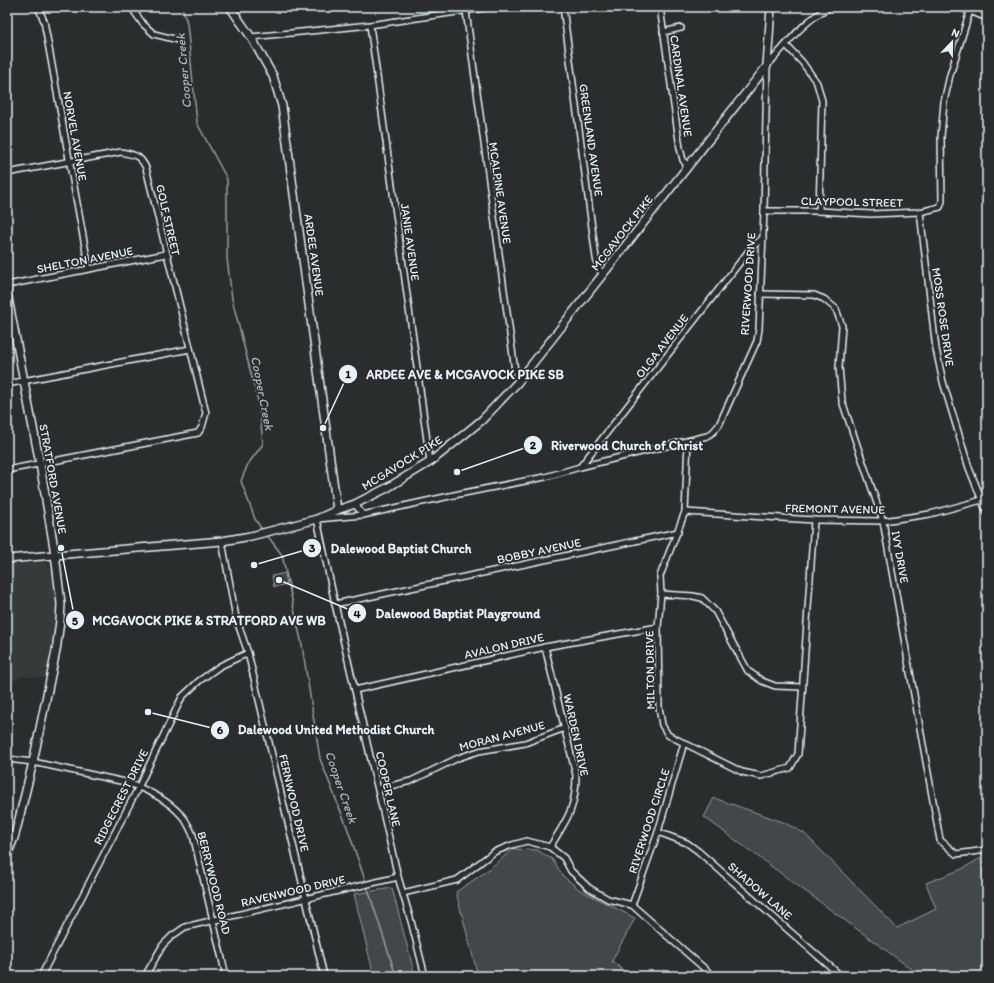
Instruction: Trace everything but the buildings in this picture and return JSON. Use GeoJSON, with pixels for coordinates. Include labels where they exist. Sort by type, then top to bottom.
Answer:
{"type":"FeatureCollection","features":[{"type":"Feature","properties":{"kind":"street","name":"NORVEL AVENUE"},"geometry":{"type":"LineString","coordinates":[[38,7],[44,21],[89,269]]}},
{"type":"Feature","properties":{"kind":"street"},"geometry":{"type":"LineString","coordinates":[[132,7],[144,24],[154,34],[178,40]]}},
{"type":"Feature","properties":{"kind":"street","name":"ARDEE AVENUE"},"geometry":{"type":"LineString","coordinates":[[230,7],[251,37],[273,76],[282,106],[338,510],[343,517]]}},
{"type":"Feature","properties":{"kind":"street"},"geometry":{"type":"LineString","coordinates":[[251,37],[370,25],[464,9],[490,7]]}},
{"type":"Feature","properties":{"kind":"street","name":"GREENLAND AVENUE"},"geometry":{"type":"LineString","coordinates":[[563,7],[596,258],[598,267],[603,275]]}},
{"type":"Feature","properties":{"kind":"street","name":"CARDINAL AVENUE"},"geometry":{"type":"LineString","coordinates":[[660,7],[680,148],[683,160],[688,166]]}},
{"type":"Feature","properties":{"kind":"street","name":"RIVERWOOD DRIVE"},"geometry":{"type":"LineString","coordinates":[[318,519],[363,515],[459,494],[545,478],[707,436],[713,432],[719,425],[757,341],[759,329],[764,211],[767,66],[771,7]]}},
{"type":"Feature","properties":{"kind":"street","name":"MCGAVOCK PIKE"},"geometry":{"type":"LineString","coordinates":[[7,558],[222,541],[251,536],[318,519],[355,504],[387,488],[430,462],[482,420],[518,382],[767,66],[799,30],[814,17],[830,7]]}},
{"type":"Feature","properties":{"kind":"street"},"geometry":{"type":"LineString","coordinates":[[957,7],[987,18]]}},
{"type":"Feature","properties":{"kind":"street","name":"MCALPINE AVENUE"},"geometry":{"type":"LineString","coordinates":[[464,9],[496,240],[515,371],[518,382]]}},
{"type":"Feature","properties":{"kind":"street","name":"CLAYPOOL STREET"},"geometry":{"type":"LineString","coordinates":[[764,211],[819,211],[871,214],[920,212],[940,208],[942,201],[941,137],[944,102],[950,75],[970,11]]}},
{"type":"Feature","properties":{"kind":"street","name":"JANIE AVENUE"},"geometry":{"type":"LineString","coordinates":[[370,25],[430,462]]}},
{"type":"Feature","properties":{"kind":"street"},"geometry":{"type":"LineString","coordinates":[[663,32],[680,28]]}},
{"type":"Feature","properties":{"kind":"street"},"geometry":{"type":"LineString","coordinates":[[786,45],[802,62],[817,83],[822,101],[819,211]]}},
{"type":"Feature","properties":{"kind":"street","name":"GOLF STREET"},"geometry":{"type":"LineString","coordinates":[[7,173],[121,152],[131,154],[142,160],[146,168],[206,414],[205,420],[198,433],[40,464]]}},
{"type":"Feature","properties":{"kind":"street","name":"MOSS ROSE DRIVE"},"geometry":{"type":"LineString","coordinates":[[920,212],[936,349],[943,382],[967,461],[987,512]]}},
{"type":"Feature","properties":{"kind":"street","name":"OLGA AVENUE"},"geometry":{"type":"LineString","coordinates":[[580,468],[752,248],[762,238]]}},
{"type":"Feature","properties":{"kind":"street","name":"SHELTON AVENUE"},"geometry":{"type":"LineString","coordinates":[[7,285],[166,254]]}},
{"type":"Feature","properties":{"kind":"street","name":"STRATFORD AVENUE"},"geometry":{"type":"LineString","coordinates":[[7,293],[40,464],[55,554],[61,604],[56,651],[18,825],[7,855]]}},
{"type":"Feature","properties":{"kind":"street","name":"IVY DRIVE"},"geometry":{"type":"LineString","coordinates":[[760,294],[814,295],[824,299],[836,309],[842,326],[839,367],[842,401],[883,521],[940,840],[956,854],[987,850]]}},
{"type":"Feature","properties":{"kind":"street"},"geometry":{"type":"LineString","coordinates":[[7,384],[190,349]]}},
{"type":"Feature","properties":{"kind":"street","name":"MILTON DRIVE"},"geometry":{"type":"LineString","coordinates":[[688,441],[685,512],[660,576],[661,594],[658,627],[659,707],[662,725],[668,734],[742,772],[761,776],[790,768],[798,754],[814,520]]}},
{"type":"Feature","properties":{"kind":"street"},"geometry":{"type":"LineString","coordinates":[[7,470],[40,464]]}},
{"type":"Feature","properties":{"kind":"street","name":"FREMONT AVENUE"},"geometry":{"type":"LineString","coordinates":[[685,512],[814,520],[883,521],[930,514],[982,500]]}},
{"type":"Feature","properties":{"kind":"street"},"geometry":{"type":"LineString","coordinates":[[355,504],[363,515]]}},
{"type":"Feature","properties":{"kind":"street","name":"COOPER LANE"},"geometry":{"type":"LineString","coordinates":[[318,519],[335,604],[403,894]]}},
{"type":"Feature","properties":{"kind":"street","name":"BOBBY AVENUE"},"geometry":{"type":"LineString","coordinates":[[335,604],[678,532]]}},
{"type":"Feature","properties":{"kind":"street","name":"FERNWOOD DRIVE"},"geometry":{"type":"LineString","coordinates":[[222,541],[236,618],[248,653],[324,976]]}},
{"type":"Feature","properties":{"kind":"street"},"geometry":{"type":"LineString","coordinates":[[661,594],[702,598],[715,611],[748,671],[762,681],[776,686],[802,687]]}},
{"type":"Feature","properties":{"kind":"street","name":"AVALON DRIVE"},"geometry":{"type":"LineString","coordinates":[[355,690],[545,647],[658,627]]}},
{"type":"Feature","properties":{"kind":"street","name":"WARDEN DRIVE"},"geometry":{"type":"LineString","coordinates":[[545,647],[576,775],[576,792],[572,811],[550,847]]}},
{"type":"Feature","properties":{"kind":"street","name":"RIDGECREST DRIVE"},"geometry":{"type":"LineString","coordinates":[[41,976],[139,786],[182,697],[199,681],[220,666],[248,653]]}},
{"type":"Feature","properties":{"kind":"street","name":"MORAN AVENUE"},"geometry":{"type":"LineString","coordinates":[[378,789],[411,781],[458,758],[479,751],[525,743],[565,728]]}},
{"type":"Feature","properties":{"kind":"street","name":"RIVERWOOD CIRCLE"},"geometry":{"type":"LineString","coordinates":[[632,905],[658,832],[684,743]]}},
{"type":"Feature","properties":{"kind":"street","name":"BERRYWOOD ROAD"},"geometry":{"type":"LineString","coordinates":[[7,759],[32,762],[139,786],[173,807],[184,817],[194,835],[212,920],[226,976]]}},
{"type":"Feature","properties":{"kind":"street","name":"SHADOW LANE"},"geometry":{"type":"LineString","coordinates":[[658,832],[687,843],[698,851],[841,976]]}},
{"type":"Feature","properties":{"kind":"street"},"geometry":{"type":"LineString","coordinates":[[425,976],[412,921],[403,894],[457,880],[494,852],[527,841],[550,847],[564,858],[571,870],[589,888],[608,899],[632,905],[713,976]]}},
{"type":"Feature","properties":{"kind":"street","name":"RAVENWOOD DRIVE"},"geometry":{"type":"LineString","coordinates":[[145,976],[163,945],[172,936],[185,927],[398,877]]}},
{"type":"Feature","properties":{"kind":"shaded area"},"geometry":{"type":"Polygon","coordinates":[[[46,562],[53,570],[57,593],[54,634],[45,678],[21,676],[7,686],[7,565],[46,562]]]}},
{"type":"Feature","properties":{"kind":"shaded area"},"geometry":{"type":"Polygon","coordinates":[[[285,573],[287,584],[274,587],[272,576],[285,573]]]}},
{"type":"Feature","properties":{"kind":"shaded area"},"geometry":{"type":"Polygon","coordinates":[[[714,798],[783,822],[804,833],[897,928],[936,909],[926,883],[962,869],[981,858],[987,908],[987,976],[921,976],[704,817],[714,798]]]}},
{"type":"Feature","properties":{"kind":"shaded area"},"geometry":{"type":"Polygon","coordinates":[[[513,849],[537,850],[552,859],[564,877],[580,890],[635,918],[612,961],[630,976],[478,976],[456,892],[488,870],[513,849]]]}},
{"type":"Feature","properties":{"kind":"shaded area"},"geometry":{"type":"Polygon","coordinates":[[[392,888],[415,976],[374,976],[354,894],[392,888]]]}},
{"type":"Feature","properties":{"kind":"waterway","name":"Cooper Creek"},"geometry":{"type":"LineString","coordinates":[[182,7],[187,23],[197,123],[227,179],[227,258],[232,299],[259,405],[263,444],[248,464],[241,481],[255,519],[263,531]]}},
{"type":"Feature","properties":{"kind":"waterway","name":"Cooper Creek"},"geometry":{"type":"LineString","coordinates":[[267,535],[282,555],[302,645],[320,759],[347,827],[366,883]]}},
{"type":"Feature","properties":{"kind":"waterway","name":"Cooper Creek"},"geometry":{"type":"LineString","coordinates":[[367,886],[396,976]]}},
{"type":"Feature","properties":{"kind":"place","name":"ARDEE AVE & MCGAVOCK PIKE SB"},"geometry":{"type":"Point","coordinates":[323,428]}},
{"type":"Feature","properties":{"kind":"place","name":"Riverwood Church of Christ"},"geometry":{"type":"Point","coordinates":[457,472]}},
{"type":"Feature","properties":{"kind":"place","name":"MCGAVOCK PIKE & STRATFORD AVE WB"},"geometry":{"type":"Point","coordinates":[61,548]}},
{"type":"Feature","properties":{"kind":"place","name":"Dalewood Baptist Church"},"geometry":{"type":"Point","coordinates":[254,565]}},
{"type":"Feature","properties":{"kind":"place","name":"Dalewood Baptist Playground"},"geometry":{"type":"Point","coordinates":[279,580]}},
{"type":"Feature","properties":{"kind":"place","name":"Dalewood United Methodist Church"},"geometry":{"type":"Point","coordinates":[148,712]}}]}
